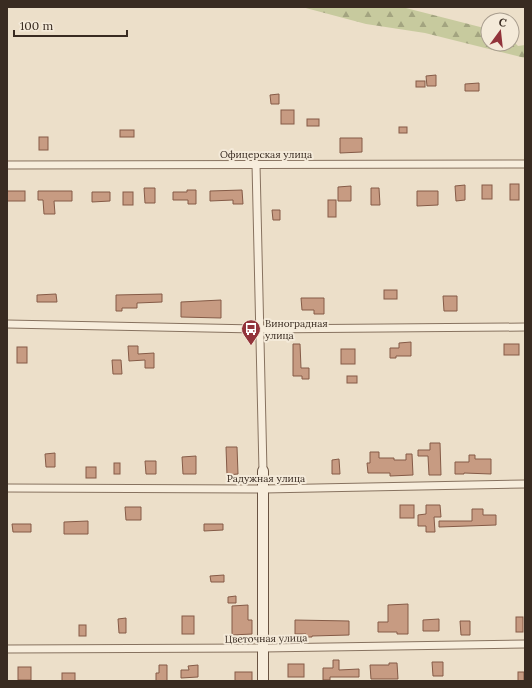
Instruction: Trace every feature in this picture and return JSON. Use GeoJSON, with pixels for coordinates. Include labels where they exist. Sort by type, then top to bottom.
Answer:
{"type":"FeatureCollection","features":[{"type":"Feature","properties":{"kind":"street"},"geometry":{"type":"LineString","coordinates":[[256,164],[264,488],[263,681]]}},
{"type":"Feature","properties":{"kind":"street","name":"Офицерская улица"},"geometry":{"type":"LineString","coordinates":[[7,165],[525,164]]}},
{"type":"Feature","properties":{"kind":"street"},"geometry":{"type":"LineString","coordinates":[[7,324],[260,329],[525,327]]}},
{"type":"Feature","properties":{"kind":"street","name":"Радужная улица"},"geometry":{"type":"LineString","coordinates":[[7,488],[264,488],[525,484]]}},
{"type":"Feature","properties":{"kind":"street","name":"Цветочная улица"},"geometry":{"type":"LineString","coordinates":[[7,649],[263,648],[525,644]]}},
{"type":"Feature","properties":{"kind":"green space"},"geometry":{"type":"Polygon","coordinates":[[[302,7],[402,7],[480,27],[480,47],[425,33],[366,24],[302,7]]]}},
{"type":"Feature","properties":{"kind":"green space"},"geometry":{"type":"Polygon","coordinates":[[[525,45],[525,58],[501,52],[520,52],[520,46],[525,45]]]}},
{"type":"Feature","properties":{"kind":"building"},"geometry":{"type":"Polygon","coordinates":[[[436,75],[436,86],[427,86],[426,76],[436,75]]]}},
{"type":"Feature","properties":{"kind":"building"},"geometry":{"type":"Polygon","coordinates":[[[416,81],[425,81],[425,87],[416,87],[416,81]]]}},
{"type":"Feature","properties":{"kind":"building"},"geometry":{"type":"Polygon","coordinates":[[[479,83],[479,91],[465,91],[465,84],[479,83]]]}},
{"type":"Feature","properties":{"kind":"building"},"geometry":{"type":"Polygon","coordinates":[[[279,94],[279,104],[271,104],[270,95],[279,94]]]}},
{"type":"Feature","properties":{"kind":"building"},"geometry":{"type":"Polygon","coordinates":[[[281,110],[294,110],[294,124],[281,124],[281,110]]]}},
{"type":"Feature","properties":{"kind":"building"},"geometry":{"type":"Polygon","coordinates":[[[307,119],[319,119],[319,126],[307,126],[307,119]]]}},
{"type":"Feature","properties":{"kind":"building"},"geometry":{"type":"Polygon","coordinates":[[[399,127],[407,127],[407,133],[399,133],[399,127]]]}},
{"type":"Feature","properties":{"kind":"building"},"geometry":{"type":"Polygon","coordinates":[[[120,130],[134,130],[134,137],[120,137],[120,130]]]}},
{"type":"Feature","properties":{"kind":"building"},"geometry":{"type":"Polygon","coordinates":[[[39,137],[48,137],[48,150],[39,150],[39,137]]]}},
{"type":"Feature","properties":{"kind":"building"},"geometry":{"type":"Polygon","coordinates":[[[340,138],[362,138],[362,152],[340,153],[340,138]]]}},
{"type":"Feature","properties":{"kind":"building"},"geometry":{"type":"Polygon","coordinates":[[[510,184],[519,184],[519,200],[510,200],[510,184]]]}},
{"type":"Feature","properties":{"kind":"building"},"geometry":{"type":"Polygon","coordinates":[[[465,185],[465,200],[456,201],[455,186],[465,185]]]}},
{"type":"Feature","properties":{"kind":"building"},"geometry":{"type":"Polygon","coordinates":[[[482,185],[492,185],[492,199],[482,199],[482,185]]]}},
{"type":"Feature","properties":{"kind":"building"},"geometry":{"type":"Polygon","coordinates":[[[351,186],[351,201],[338,201],[338,187],[351,186]]]}},
{"type":"Feature","properties":{"kind":"building"},"geometry":{"type":"Polygon","coordinates":[[[144,188],[155,188],[155,203],[145,203],[144,188]]]}},
{"type":"Feature","properties":{"kind":"building"},"geometry":{"type":"Polygon","coordinates":[[[371,188],[379,188],[380,205],[371,205],[371,188]]]}},
{"type":"Feature","properties":{"kind":"building"},"geometry":{"type":"Polygon","coordinates":[[[187,190],[196,190],[196,204],[188,204],[188,200],[173,200],[173,192],[187,192],[187,190]]]}},
{"type":"Feature","properties":{"kind":"building"},"geometry":{"type":"Polygon","coordinates":[[[242,190],[243,204],[233,204],[233,200],[210,201],[210,191],[242,190]]]}},
{"type":"Feature","properties":{"kind":"building"},"geometry":{"type":"Polygon","coordinates":[[[7,191],[25,191],[25,201],[7,201],[7,191]]]}},
{"type":"Feature","properties":{"kind":"building"},"geometry":{"type":"Polygon","coordinates":[[[38,191],[72,191],[72,201],[54,201],[55,214],[44,214],[43,200],[38,200],[38,191]]]}},
{"type":"Feature","properties":{"kind":"building"},"geometry":{"type":"Polygon","coordinates":[[[417,191],[438,191],[438,205],[417,206],[417,191]]]}},
{"type":"Feature","properties":{"kind":"building"},"geometry":{"type":"Polygon","coordinates":[[[92,192],[110,192],[110,201],[92,202],[92,192]]]}},
{"type":"Feature","properties":{"kind":"building"},"geometry":{"type":"Polygon","coordinates":[[[123,192],[133,192],[133,205],[123,205],[123,192]]]}},
{"type":"Feature","properties":{"kind":"building"},"geometry":{"type":"Polygon","coordinates":[[[328,200],[336,200],[336,217],[328,217],[328,200]]]}},
{"type":"Feature","properties":{"kind":"building"},"geometry":{"type":"Polygon","coordinates":[[[272,210],[280,210],[280,220],[273,220],[272,210]]]}},
{"type":"Feature","properties":{"kind":"building"},"geometry":{"type":"Polygon","coordinates":[[[384,290],[397,290],[397,299],[384,299],[384,290]]]}},
{"type":"Feature","properties":{"kind":"building"},"geometry":{"type":"Polygon","coordinates":[[[56,294],[57,302],[37,302],[37,295],[56,294]]]}},
{"type":"Feature","properties":{"kind":"building"},"geometry":{"type":"Polygon","coordinates":[[[162,294],[162,302],[137,303],[137,308],[122,308],[122,311],[116,311],[116,295],[162,294]]]}},
{"type":"Feature","properties":{"kind":"building"},"geometry":{"type":"Polygon","coordinates":[[[443,296],[457,296],[457,311],[444,311],[443,296]]]}},
{"type":"Feature","properties":{"kind":"building"},"geometry":{"type":"Polygon","coordinates":[[[301,298],[324,298],[324,314],[314,314],[314,310],[302,310],[301,298]]]}},
{"type":"Feature","properties":{"kind":"building"},"geometry":{"type":"Polygon","coordinates":[[[221,300],[221,318],[181,317],[181,302],[221,300]]]}},
{"type":"Feature","properties":{"kind":"building"},"geometry":{"type":"Polygon","coordinates":[[[411,342],[411,356],[396,356],[396,358],[390,358],[390,348],[399,348],[399,343],[411,342]]]}},
{"type":"Feature","properties":{"kind":"building"},"geometry":{"type":"Polygon","coordinates":[[[293,344],[300,344],[301,368],[309,368],[309,379],[302,379],[302,376],[293,376],[293,344]]]}},
{"type":"Feature","properties":{"kind":"building"},"geometry":{"type":"Polygon","coordinates":[[[504,344],[519,344],[519,355],[504,355],[504,344]]]}},
{"type":"Feature","properties":{"kind":"building"},"geometry":{"type":"Polygon","coordinates":[[[128,346],[138,346],[138,354],[154,353],[154,368],[145,368],[145,360],[129,361],[128,346]]]}},
{"type":"Feature","properties":{"kind":"building"},"geometry":{"type":"Polygon","coordinates":[[[17,347],[27,347],[27,363],[17,363],[17,347]]]}},
{"type":"Feature","properties":{"kind":"building"},"geometry":{"type":"Polygon","coordinates":[[[341,349],[355,349],[355,364],[341,364],[341,349]]]}},
{"type":"Feature","properties":{"kind":"building"},"geometry":{"type":"Polygon","coordinates":[[[112,360],[121,360],[122,374],[113,374],[112,360]]]}},
{"type":"Feature","properties":{"kind":"building"},"geometry":{"type":"Polygon","coordinates":[[[347,376],[357,376],[357,383],[347,383],[347,376]]]}},
{"type":"Feature","properties":{"kind":"building"},"geometry":{"type":"Polygon","coordinates":[[[430,443],[440,443],[441,475],[429,475],[428,456],[418,456],[418,450],[430,450],[430,443]]]}},
{"type":"Feature","properties":{"kind":"building"},"geometry":{"type":"Polygon","coordinates":[[[226,447],[237,447],[238,474],[227,475],[226,447]]]}},
{"type":"Feature","properties":{"kind":"building"},"geometry":{"type":"Polygon","coordinates":[[[370,452],[379,452],[379,458],[394,458],[394,460],[406,460],[406,454],[412,454],[413,475],[390,476],[390,473],[368,473],[367,463],[370,463],[370,452]]]}},
{"type":"Feature","properties":{"kind":"building"},"geometry":{"type":"Polygon","coordinates":[[[55,453],[55,467],[46,467],[45,454],[55,453]]]}},
{"type":"Feature","properties":{"kind":"building"},"geometry":{"type":"Polygon","coordinates":[[[469,455],[475,455],[475,459],[491,459],[491,474],[455,474],[455,462],[469,462],[469,455]]]}},
{"type":"Feature","properties":{"kind":"building"},"geometry":{"type":"Polygon","coordinates":[[[196,456],[196,474],[183,474],[182,457],[196,456]]]}},
{"type":"Feature","properties":{"kind":"building"},"geometry":{"type":"Polygon","coordinates":[[[339,459],[340,474],[332,474],[332,460],[339,459]]]}},
{"type":"Feature","properties":{"kind":"building"},"geometry":{"type":"Polygon","coordinates":[[[145,461],[156,461],[156,474],[146,474],[145,461]]]}},
{"type":"Feature","properties":{"kind":"building"},"geometry":{"type":"Polygon","coordinates":[[[114,463],[120,463],[120,474],[114,474],[114,463]]]}},
{"type":"Feature","properties":{"kind":"building"},"geometry":{"type":"Polygon","coordinates":[[[86,467],[96,467],[96,478],[86,478],[86,467]]]}},
{"type":"Feature","properties":{"kind":"building"},"geometry":{"type":"Polygon","coordinates":[[[400,505],[414,505],[414,518],[400,518],[400,505]]]}},
{"type":"Feature","properties":{"kind":"building"},"geometry":{"type":"Polygon","coordinates":[[[426,505],[440,505],[441,517],[434,517],[435,532],[426,532],[426,526],[418,526],[418,515],[426,514],[426,505]]]}},
{"type":"Feature","properties":{"kind":"building"},"geometry":{"type":"Polygon","coordinates":[[[125,507],[141,507],[141,520],[126,520],[125,507]]]}},
{"type":"Feature","properties":{"kind":"building"},"geometry":{"type":"Polygon","coordinates":[[[472,509],[483,509],[483,515],[496,515],[496,525],[439,527],[439,521],[472,521],[472,509]]]}},
{"type":"Feature","properties":{"kind":"building"},"geometry":{"type":"Polygon","coordinates":[[[88,521],[88,534],[64,534],[64,522],[88,521]]]}},
{"type":"Feature","properties":{"kind":"building"},"geometry":{"type":"Polygon","coordinates":[[[12,524],[31,524],[31,532],[13,532],[12,524]]]}},
{"type":"Feature","properties":{"kind":"building"},"geometry":{"type":"Polygon","coordinates":[[[204,524],[223,524],[223,530],[204,531],[204,524]]]}},
{"type":"Feature","properties":{"kind":"building"},"geometry":{"type":"Polygon","coordinates":[[[224,575],[224,582],[211,582],[210,576],[224,575]]]}},
{"type":"Feature","properties":{"kind":"building"},"geometry":{"type":"Polygon","coordinates":[[[236,596],[236,603],[228,603],[228,597],[236,596]]]}},
{"type":"Feature","properties":{"kind":"building"},"geometry":{"type":"Polygon","coordinates":[[[408,604],[408,634],[397,634],[397,632],[378,632],[378,622],[388,622],[388,605],[408,604]]]}},
{"type":"Feature","properties":{"kind":"building"},"geometry":{"type":"Polygon","coordinates":[[[248,605],[248,620],[252,620],[252,634],[232,635],[232,606],[248,605]]]}},
{"type":"Feature","properties":{"kind":"building"},"geometry":{"type":"Polygon","coordinates":[[[182,616],[194,616],[194,634],[182,634],[182,616]]]}},
{"type":"Feature","properties":{"kind":"building"},"geometry":{"type":"Polygon","coordinates":[[[516,617],[523,617],[523,632],[516,632],[516,617]]]}},
{"type":"Feature","properties":{"kind":"building"},"geometry":{"type":"Polygon","coordinates":[[[126,618],[126,633],[119,633],[118,619],[126,618]]]}},
{"type":"Feature","properties":{"kind":"building"},"geometry":{"type":"Polygon","coordinates":[[[439,619],[439,631],[423,631],[423,620],[439,619]]]}},
{"type":"Feature","properties":{"kind":"building"},"geometry":{"type":"Polygon","coordinates":[[[295,620],[349,621],[349,635],[306,637],[306,634],[295,634],[295,620]]]}},
{"type":"Feature","properties":{"kind":"building"},"geometry":{"type":"Polygon","coordinates":[[[460,621],[470,621],[470,635],[461,635],[460,621]]]}},
{"type":"Feature","properties":{"kind":"building"},"geometry":{"type":"Polygon","coordinates":[[[79,625],[86,625],[86,636],[79,636],[79,625]]]}},
{"type":"Feature","properties":{"kind":"building"},"geometry":{"type":"Polygon","coordinates":[[[333,660],[339,660],[339,670],[359,669],[359,677],[330,677],[330,680],[323,680],[323,668],[333,668],[333,660]]]}},
{"type":"Feature","properties":{"kind":"building"},"geometry":{"type":"Polygon","coordinates":[[[432,662],[443,662],[443,676],[433,676],[432,662]]]}},
{"type":"Feature","properties":{"kind":"building"},"geometry":{"type":"Polygon","coordinates":[[[389,663],[397,663],[398,679],[371,679],[370,665],[389,665],[389,663]]]}},
{"type":"Feature","properties":{"kind":"building"},"geometry":{"type":"Polygon","coordinates":[[[288,664],[304,664],[304,677],[288,677],[288,664]]]}},
{"type":"Feature","properties":{"kind":"building"},"geometry":{"type":"Polygon","coordinates":[[[159,665],[167,665],[167,681],[156,681],[156,673],[159,673],[159,665]]]}},
{"type":"Feature","properties":{"kind":"building"},"geometry":{"type":"Polygon","coordinates":[[[198,665],[198,677],[181,678],[181,670],[189,670],[188,666],[198,665]]]}},
{"type":"Feature","properties":{"kind":"building"},"geometry":{"type":"Polygon","coordinates":[[[18,667],[31,667],[31,680],[18,680],[18,667]]]}},
{"type":"Feature","properties":{"kind":"building"},"geometry":{"type":"Polygon","coordinates":[[[235,672],[252,672],[252,681],[235,681],[235,672]]]}},
{"type":"Feature","properties":{"kind":"building"},"geometry":{"type":"Polygon","coordinates":[[[518,672],[524,672],[524,681],[518,681],[518,672]]]}},
{"type":"Feature","properties":{"kind":"building"},"geometry":{"type":"Polygon","coordinates":[[[62,673],[75,673],[75,681],[62,681],[62,673]]]}},
{"type":"Feature","properties":{"kind":"place","name":"Виноградная улица"},"geometry":{"type":"Point","coordinates":[251,346]}}]}
